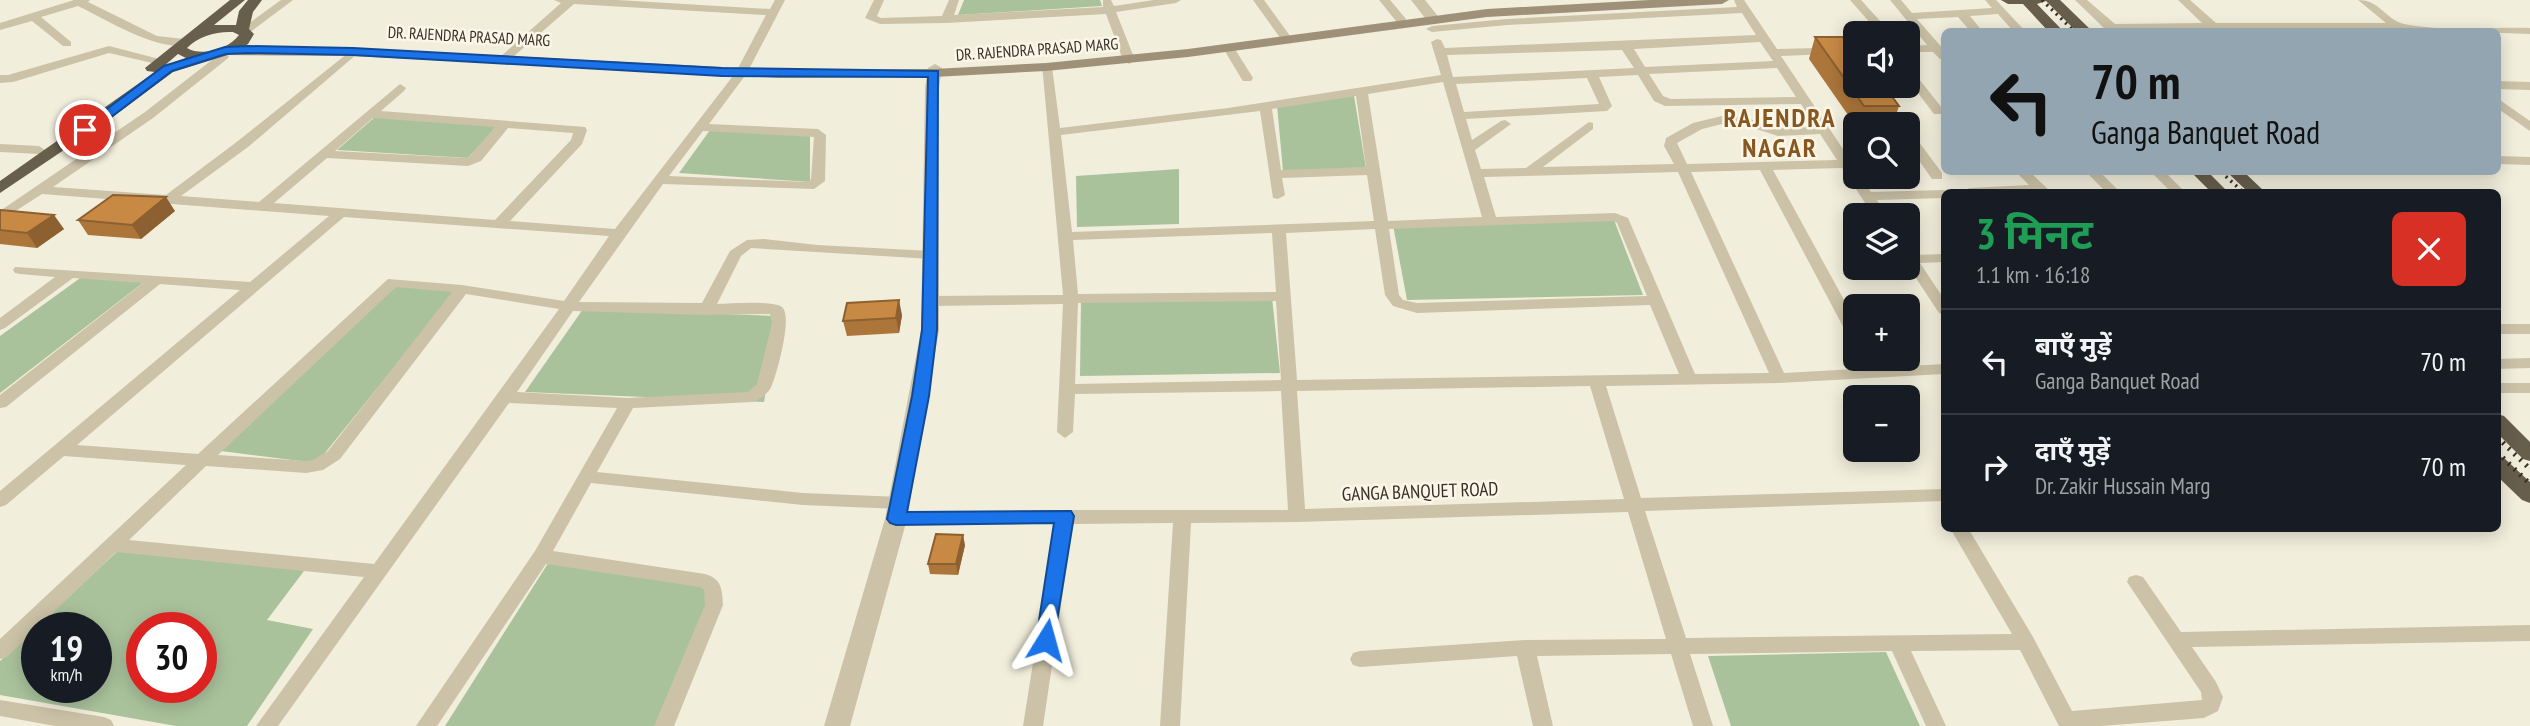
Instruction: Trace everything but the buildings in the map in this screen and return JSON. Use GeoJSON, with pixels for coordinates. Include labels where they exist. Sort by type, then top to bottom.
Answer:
{"type":"FeatureCollection","features":[{"type":"Feature","properties":{"kind":"highway"},"geometry":{"type":"LineString","coordinates":[[0,176],[96,112],[238,0]]}},
{"type":"Feature","properties":{"kind":"highway"},"geometry":{"type":"LineString","coordinates":[[0,188],[105,117],[168,69],[242,42],[246,11],[254,0]]}},
{"type":"Feature","properties":{"kind":"highway"},"geometry":{"type":"LineString","coordinates":[[2052,0],[2082,28]]}},
{"type":"Feature","properties":{"kind":"highway"},"geometry":{"type":"LineString","coordinates":[[2004,6],[2035,1],[2054,28]]}},
{"type":"Feature","properties":{"kind":"highway"},"geometry":{"type":"LineString","coordinates":[[219,52],[185,54],[181,51],[185,41],[217,29],[245,31]]}},
{"type":"Feature","properties":{"kind":"highway"},"geometry":{"type":"LineString","coordinates":[[2202,175],[2217,189]]}},
{"type":"Feature","properties":{"kind":"highway"},"geometry":{"type":"LineString","coordinates":[[2238,175],[2254,189]]}},
{"type":"Feature","properties":{"kind":"highway"},"geometry":{"type":"LineString","coordinates":[[2501,425],[2530,454]]}},
{"type":"Feature","properties":{"kind":"highway"},"geometry":{"type":"LineString","coordinates":[[2501,470],[2530,495]]}},
{"type":"Feature","properties":{"kind":"main road","name":"DR. RAJENDRA PRASAD MARG"},"geometry":{"type":"LineString","coordinates":[[219,52],[353,52],[742,70],[935,71],[1046,67],[1611,0]]}},
{"type":"Feature","properties":{"kind":"main road","name":"DR. RAJENDRA PRASAD MARG"},"geometry":{"type":"LineString","coordinates":[[935,71],[1229,48],[1400,19],[1433,20],[1557,8],[1722,0]]}},
{"type":"Feature","properties":{"kind":"main road","name":"DR. RAJENDRA PRASAD MARG"},"geometry":{"type":"LineString","coordinates":[[245,31],[266,41],[506,58]]}},
{"type":"Feature","properties":{"kind":"street"},"geometry":{"type":"LineString","coordinates":[[245,31],[288,0]]}},
{"type":"Feature","properties":{"kind":"street"},"geometry":{"type":"LineString","coordinates":[[559,0],[682,4],[772,12]]}},
{"type":"Feature","properties":{"kind":"street"},"geometry":{"type":"LineString","coordinates":[[506,58],[572,0]]}},
{"type":"Feature","properties":{"kind":"street"},"geometry":{"type":"LineString","coordinates":[[266,726],[505,397],[618,233],[742,70],[780,0]]}},
{"type":"Feature","properties":{"kind":"street"},"geometry":{"type":"LineString","coordinates":[[879,0],[871,15],[872,19],[946,20],[1176,0]]}},
{"type":"Feature","properties":{"kind":"street"},"geometry":{"type":"LineString","coordinates":[[946,20],[954,0]]}},
{"type":"Feature","properties":{"kind":"street"},"geometry":{"type":"LineString","coordinates":[[1258,0],[1285,38]]}},
{"type":"Feature","properties":{"kind":"street"},"geometry":{"type":"LineString","coordinates":[[1384,0],[1400,19]]}},
{"type":"Feature","properties":{"kind":"street"},"geometry":{"type":"LineString","coordinates":[[1420,0],[1433,20],[1490,221]]}},
{"type":"Feature","properties":{"kind":"street"},"geometry":{"type":"LineString","coordinates":[[1855,0],[1874,21]]}},
{"type":"Feature","properties":{"kind":"street"},"geometry":{"type":"LineString","coordinates":[[1895,0],[1940,53]]}},
{"type":"Feature","properties":{"kind":"street"},"geometry":{"type":"LineString","coordinates":[[1990,0],[2004,6],[2018,28]]}},
{"type":"Feature","properties":{"kind":"street"},"geometry":{"type":"LineString","coordinates":[[2080,0],[2112,28]]}},
{"type":"Feature","properties":{"kind":"street"},"geometry":{"type":"LineString","coordinates":[[2183,0],[2214,28]]}},
{"type":"Feature","properties":{"kind":"street"},"geometry":{"type":"LineString","coordinates":[[2363,0],[2401,28]]}},
{"type":"Feature","properties":{"kind":"street"},"geometry":{"type":"LineString","coordinates":[[0,27],[82,1],[154,39],[185,41]]}},
{"type":"Feature","properties":{"kind":"street"},"geometry":{"type":"LineString","coordinates":[[1107,5],[1128,57]]}},
{"type":"Feature","properties":{"kind":"street"},"geometry":{"type":"LineString","coordinates":[[1433,20],[1507,22],[1742,5],[1843,160]]}},
{"type":"Feature","properties":{"kind":"street"},"geometry":{"type":"LineString","coordinates":[[1910,16],[1961,13],[2004,6]]}},
{"type":"Feature","properties":{"kind":"street"},"geometry":{"type":"LineString","coordinates":[[1961,13],[1974,28]]}},
{"type":"Feature","properties":{"kind":"street"},"geometry":{"type":"LineString","coordinates":[[34,17],[67,44]]}},
{"type":"Feature","properties":{"kind":"street"},"geometry":{"type":"LineString","coordinates":[[2125,28],[2189,28]]}},
{"type":"Feature","properties":{"kind":"street"},"geometry":{"type":"LineString","coordinates":[[2501,31],[2530,31]]}},
{"type":"Feature","properties":{"kind":"street"},"geometry":{"type":"LineString","coordinates":[[1440,52],[1765,38]]}},
{"type":"Feature","properties":{"kind":"street"},"geometry":{"type":"LineString","coordinates":[[1626,46],[1658,98],[1669,103],[1804,100]]}},
{"type":"Feature","properties":{"kind":"street"},"geometry":{"type":"LineString","coordinates":[[1229,48],[1247,78]]}},
{"type":"Feature","properties":{"kind":"street"},"geometry":{"type":"LineString","coordinates":[[0,79],[9,79],[109,49],[161,61]]}},
{"type":"Feature","properties":{"kind":"street"},"geometry":{"type":"LineString","coordinates":[[1920,50],[1940,53]]}},
{"type":"Feature","properties":{"kind":"street"},"geometry":{"type":"LineString","coordinates":[[0,217],[194,82],[223,57],[219,52]]}},
{"type":"Feature","properties":{"kind":"street"},"geometry":{"type":"LineString","coordinates":[[168,200],[243,144],[353,52]]}},
{"type":"Feature","properties":{"kind":"street"},"geometry":{"type":"LineString","coordinates":[[1054,132],[1448,80],[1643,73],[1843,52]]}},
{"type":"Feature","properties":{"kind":"street"},"geometry":{"type":"LineString","coordinates":[[1046,67],[1071,299],[1065,432]]}},
{"type":"Feature","properties":{"kind":"street"},"geometry":{"type":"LineString","coordinates":[[837,726],[898,511],[920,396],[931,301],[935,71]]}},
{"type":"Feature","properties":{"kind":"street"},"geometry":{"type":"LineString","coordinates":[[1459,116],[1602,108],[1606,106],[1605,102],[1592,75]]}},
{"type":"Feature","properties":{"kind":"street"},"geometry":{"type":"LineString","coordinates":[[2501,85],[2530,86]]}},
{"type":"Feature","properties":{"kind":"street"},"geometry":{"type":"LineString","coordinates":[[263,206],[400,88]]}},
{"type":"Feature","properties":{"kind":"street"},"geometry":{"type":"LineString","coordinates":[[1920,88],[1938,111]]}},
{"type":"Feature","properties":{"kind":"street"},"geometry":{"type":"LineString","coordinates":[[1361,91],[1394,300],[1406,306],[1656,300]]}},
{"type":"Feature","properties":{"kind":"street"},"geometry":{"type":"LineString","coordinates":[[2501,105],[2530,127]]}},
{"type":"Feature","properties":{"kind":"street"},"geometry":{"type":"LineString","coordinates":[[1265,106],[1278,195]]}},
{"type":"Feature","properties":{"kind":"street"},"geometry":{"type":"LineString","coordinates":[[370,114],[581,130],[581,135],[500,223]]}},
{"type":"Feature","properties":{"kind":"street"},"geometry":{"type":"LineString","coordinates":[[1779,378],[1670,146],[1671,141],[1700,123],[1727,118],[1778,132],[1821,130]]}},
{"type":"Feature","properties":{"kind":"street"},"geometry":{"type":"LineString","coordinates":[[325,154],[468,162],[476,158],[505,124]]}},
{"type":"Feature","properties":{"kind":"street"},"geometry":{"type":"LineString","coordinates":[[1469,148],[1504,124]]}},
{"type":"Feature","properties":{"kind":"street"},"geometry":{"type":"LineString","coordinates":[[1530,171],[1589,126]]}},
{"type":"Feature","properties":{"kind":"street"},"geometry":{"type":"LineString","coordinates":[[659,180],[809,187],[818,181],[818,133],[699,127]]}},
{"type":"Feature","properties":{"kind":"street"},"geometry":{"type":"LineString","coordinates":[[0,148],[39,150]]}},
{"type":"Feature","properties":{"kind":"street"},"geometry":{"type":"LineString","coordinates":[[1920,153],[1937,176]]}},
{"type":"Feature","properties":{"kind":"street"},"geometry":{"type":"LineString","coordinates":[[2501,160],[2530,161]]}},
{"type":"Feature","properties":{"kind":"street"},"geometry":{"type":"LineString","coordinates":[[1476,173],[1843,164]]}},
{"type":"Feature","properties":{"kind":"street"},"geometry":{"type":"LineString","coordinates":[[1764,165],[1843,312]]}},
{"type":"Feature","properties":{"kind":"street"},"geometry":{"type":"LineString","coordinates":[[1276,174],[1375,171]]}},
{"type":"Feature","properties":{"kind":"street"},"geometry":{"type":"LineString","coordinates":[[2025,175],[2041,189]]}},
{"type":"Feature","properties":{"kind":"street"},"geometry":{"type":"LineString","coordinates":[[2096,175],[2110,189]]}},
{"type":"Feature","properties":{"kind":"street"},"geometry":{"type":"LineString","coordinates":[[2161,175],[2175,189]]}},
{"type":"Feature","properties":{"kind":"street"},"geometry":{"type":"LineString","coordinates":[[1862,189],[1872,203]]}},
{"type":"Feature","properties":{"kind":"street"},"geometry":{"type":"LineString","coordinates":[[41,190],[618,233]]}},
{"type":"Feature","properties":{"kind":"street"},"geometry":{"type":"LineString","coordinates":[[1867,196],[1941,194]]}},
{"type":"Feature","properties":{"kind":"street"},"geometry":{"type":"LineString","coordinates":[[0,500],[339,214]]}},
{"type":"Feature","properties":{"kind":"street"},"geometry":{"type":"LineString","coordinates":[[1066,236],[1609,216],[1619,219],[1689,380]]}},
{"type":"Feature","properties":{"kind":"street"},"geometry":{"type":"LineString","coordinates":[[1279,228],[1297,516]]}},
{"type":"Feature","properties":{"kind":"street"},"geometry":{"type":"LineString","coordinates":[[706,310],[735,254],[747,244],[931,255]]}},
{"type":"Feature","properties":{"kind":"street"},"geometry":{"type":"LineString","coordinates":[[1920,257],[1941,258]]}},
{"type":"Feature","properties":{"kind":"street"},"geometry":{"type":"LineString","coordinates":[[20,270],[251,286]]}},
{"type":"Feature","properties":{"kind":"street"},"geometry":{"type":"LineString","coordinates":[[0,325],[70,274]]}},
{"type":"Feature","properties":{"kind":"street"},"geometry":{"type":"LineString","coordinates":[[1920,275],[1941,306]]}},
{"type":"Feature","properties":{"kind":"street"},"geometry":{"type":"LineString","coordinates":[[0,403],[156,280]]}},
{"type":"Feature","properties":{"kind":"street"},"geometry":{"type":"LineString","coordinates":[[0,651],[393,282],[462,289],[569,306],[777,311],[780,323],[764,386],[760,393],[744,399],[628,403],[505,397]]}},
{"type":"Feature","properties":{"kind":"street"},"geometry":{"type":"LineString","coordinates":[[59,450],[200,461],[317,466],[334,455],[462,289]]}},
{"type":"Feature","properties":{"kind":"street"},"geometry":{"type":"LineString","coordinates":[[931,301],[1284,296]]}},
{"type":"Feature","properties":{"kind":"street"},"geometry":{"type":"LineString","coordinates":[[2501,329],[2530,329]]}},
{"type":"Feature","properties":{"kind":"street"},"geometry":{"type":"LineString","coordinates":[[2501,363],[2530,363]]}},
{"type":"Feature","properties":{"kind":"street"},"geometry":{"type":"LineString","coordinates":[[1920,368],[1941,369]]}},
{"type":"Feature","properties":{"kind":"street"},"geometry":{"type":"LineString","coordinates":[[1069,389],[1779,378],[1843,370]]}},
{"type":"Feature","properties":{"kind":"street"},"geometry":{"type":"LineString","coordinates":[[1596,380],[1703,726]]}},
{"type":"Feature","properties":{"kind":"street"},"geometry":{"type":"LineString","coordinates":[[2501,388],[2530,388]]}},
{"type":"Feature","properties":{"kind":"street"},"geometry":{"type":"LineString","coordinates":[[426,726],[541,556],[628,403]]}},
{"type":"Feature","properties":{"kind":"street","name":"GANGA BANQUET ROAD"},"geometry":{"type":"LineString","coordinates":[[587,477],[898,511],[1065,516],[1297,516],[1941,498]]}},
{"type":"Feature","properties":{"kind":"street"},"geometry":{"type":"LineString","coordinates":[[1033,726],[1065,516]]}},
{"type":"Feature","properties":{"kind":"street"},"geometry":{"type":"LineString","coordinates":[[1170,726],[1182,517]]}},
{"type":"Feature","properties":{"kind":"street"},"geometry":{"type":"LineString","coordinates":[[1961,532],[2026,642],[2068,723],[2204,710],[2211,705],[2213,697],[2136,582]]}},
{"type":"Feature","properties":{"kind":"street"},"geometry":{"type":"LineString","coordinates":[[112,545],[377,571]]}},
{"type":"Feature","properties":{"kind":"street"},"geometry":{"type":"LineString","coordinates":[[541,556],[705,581],[713,587],[714,605],[664,726]]}},
{"type":"Feature","properties":{"kind":"street"},"geometry":{"type":"LineString","coordinates":[[2175,640],[2530,633]]}},
{"type":"Feature","properties":{"kind":"street"},"geometry":{"type":"LineString","coordinates":[[1360,659],[1525,648],[2026,642]]}},
{"type":"Feature","properties":{"kind":"street"},"geometry":{"type":"LineString","coordinates":[[1898,644],[1936,726]]}},
{"type":"Feature","properties":{"kind":"street"},"geometry":{"type":"LineString","coordinates":[[1525,648],[1543,726]]}},
{"type":"Feature","properties":{"kind":"street"},"geometry":{"type":"LineString","coordinates":[[0,708],[104,726]]}},
{"type":"Feature","properties":{"kind":"green space"},"geometry":{"type":"Polygon","coordinates":[[[964,0],[1100,0],[1102,6],[958,15],[964,0]]]}},
{"type":"Feature","properties":{"kind":"green space"},"geometry":{"type":"Polygon","coordinates":[[[1354,96],[1366,168],[1283,171],[1277,105],[1354,96]]]}},
{"type":"Feature","properties":{"kind":"green space"},"geometry":{"type":"Polygon","coordinates":[[[375,117],[499,124],[468,158],[337,150],[375,117]]]}},
{"type":"Feature","properties":{"kind":"green space"},"geometry":{"type":"Polygon","coordinates":[[[710,130],[810,133],[810,182],[679,173],[710,130]]]}},
{"type":"Feature","properties":{"kind":"green space"},"geometry":{"type":"Polygon","coordinates":[[[1179,169],[1179,224],[1077,227],[1076,176],[1179,169]]]}},
{"type":"Feature","properties":{"kind":"green space"},"geometry":{"type":"Polygon","coordinates":[[[1614,220],[1643,295],[1407,300],[1393,225],[1614,220]]]}},
{"type":"Feature","properties":{"kind":"green space"},"geometry":{"type":"Polygon","coordinates":[[[83,276],[144,282],[0,393],[0,336],[83,276]]]}},
{"type":"Feature","properties":{"kind":"green space"},"geometry":{"type":"Polygon","coordinates":[[[395,284],[457,289],[317,463],[221,451],[395,284]]]}},
{"type":"Feature","properties":{"kind":"green space"},"geometry":{"type":"Polygon","coordinates":[[[1272,297],[1280,373],[1080,376],[1081,300],[1272,297]]]}},
{"type":"Feature","properties":{"kind":"green space"},"geometry":{"type":"Polygon","coordinates":[[[583,309],[778,316],[764,402],[525,392],[583,309]]]}},
{"type":"Feature","properties":{"kind":"green space"},"geometry":{"type":"Polygon","coordinates":[[[124,545],[307,567],[267,620],[313,629],[247,726],[176,726],[45,703],[112,703],[112,612],[52,612],[124,545]]]}},
{"type":"Feature","properties":{"kind":"green space"},"geometry":{"type":"Polygon","coordinates":[[[552,557],[719,586],[658,726],[445,726],[552,557]]]}},
{"type":"Feature","properties":{"kind":"green space"},"geometry":{"type":"Polygon","coordinates":[[[21,641],[21,699],[0,695],[0,661],[21,641]]]}},
{"type":"Feature","properties":{"kind":"green space"},"geometry":{"type":"Polygon","coordinates":[[[1886,652],[1920,726],[1731,726],[1708,656],[1886,652]]]}},
{"type":"Feature","properties":{"kind":"railway"},"geometry":{"type":"LineString","coordinates":[[2042,0],[2071,28]]}},
{"type":"Feature","properties":{"kind":"railway"},"geometry":{"type":"LineString","coordinates":[[2224,175],[2240,189]]}},
{"type":"Feature","properties":{"kind":"railway"},"geometry":{"type":"LineString","coordinates":[[2501,441],[2530,469]]}},
{"type":"Feature","properties":{"kind":"railway"},"geometry":{"type":"LineString","coordinates":[[2501,456],[2530,484]]}},
{"type":"Feature","properties":{"kind":"district","name":"RAJENDRA NAGAR"},"geometry":{"type":"Point","coordinates":[1780,133]}},
{"type":"Feature","properties":{"kind":"route"},"geometry":{"type":"LineString","coordinates":[[85,130],[168,69],[225,51],[248,49],[779,74],[934,73],[930,330],[896,519],[1065,516],[1046,640]]}}]}
